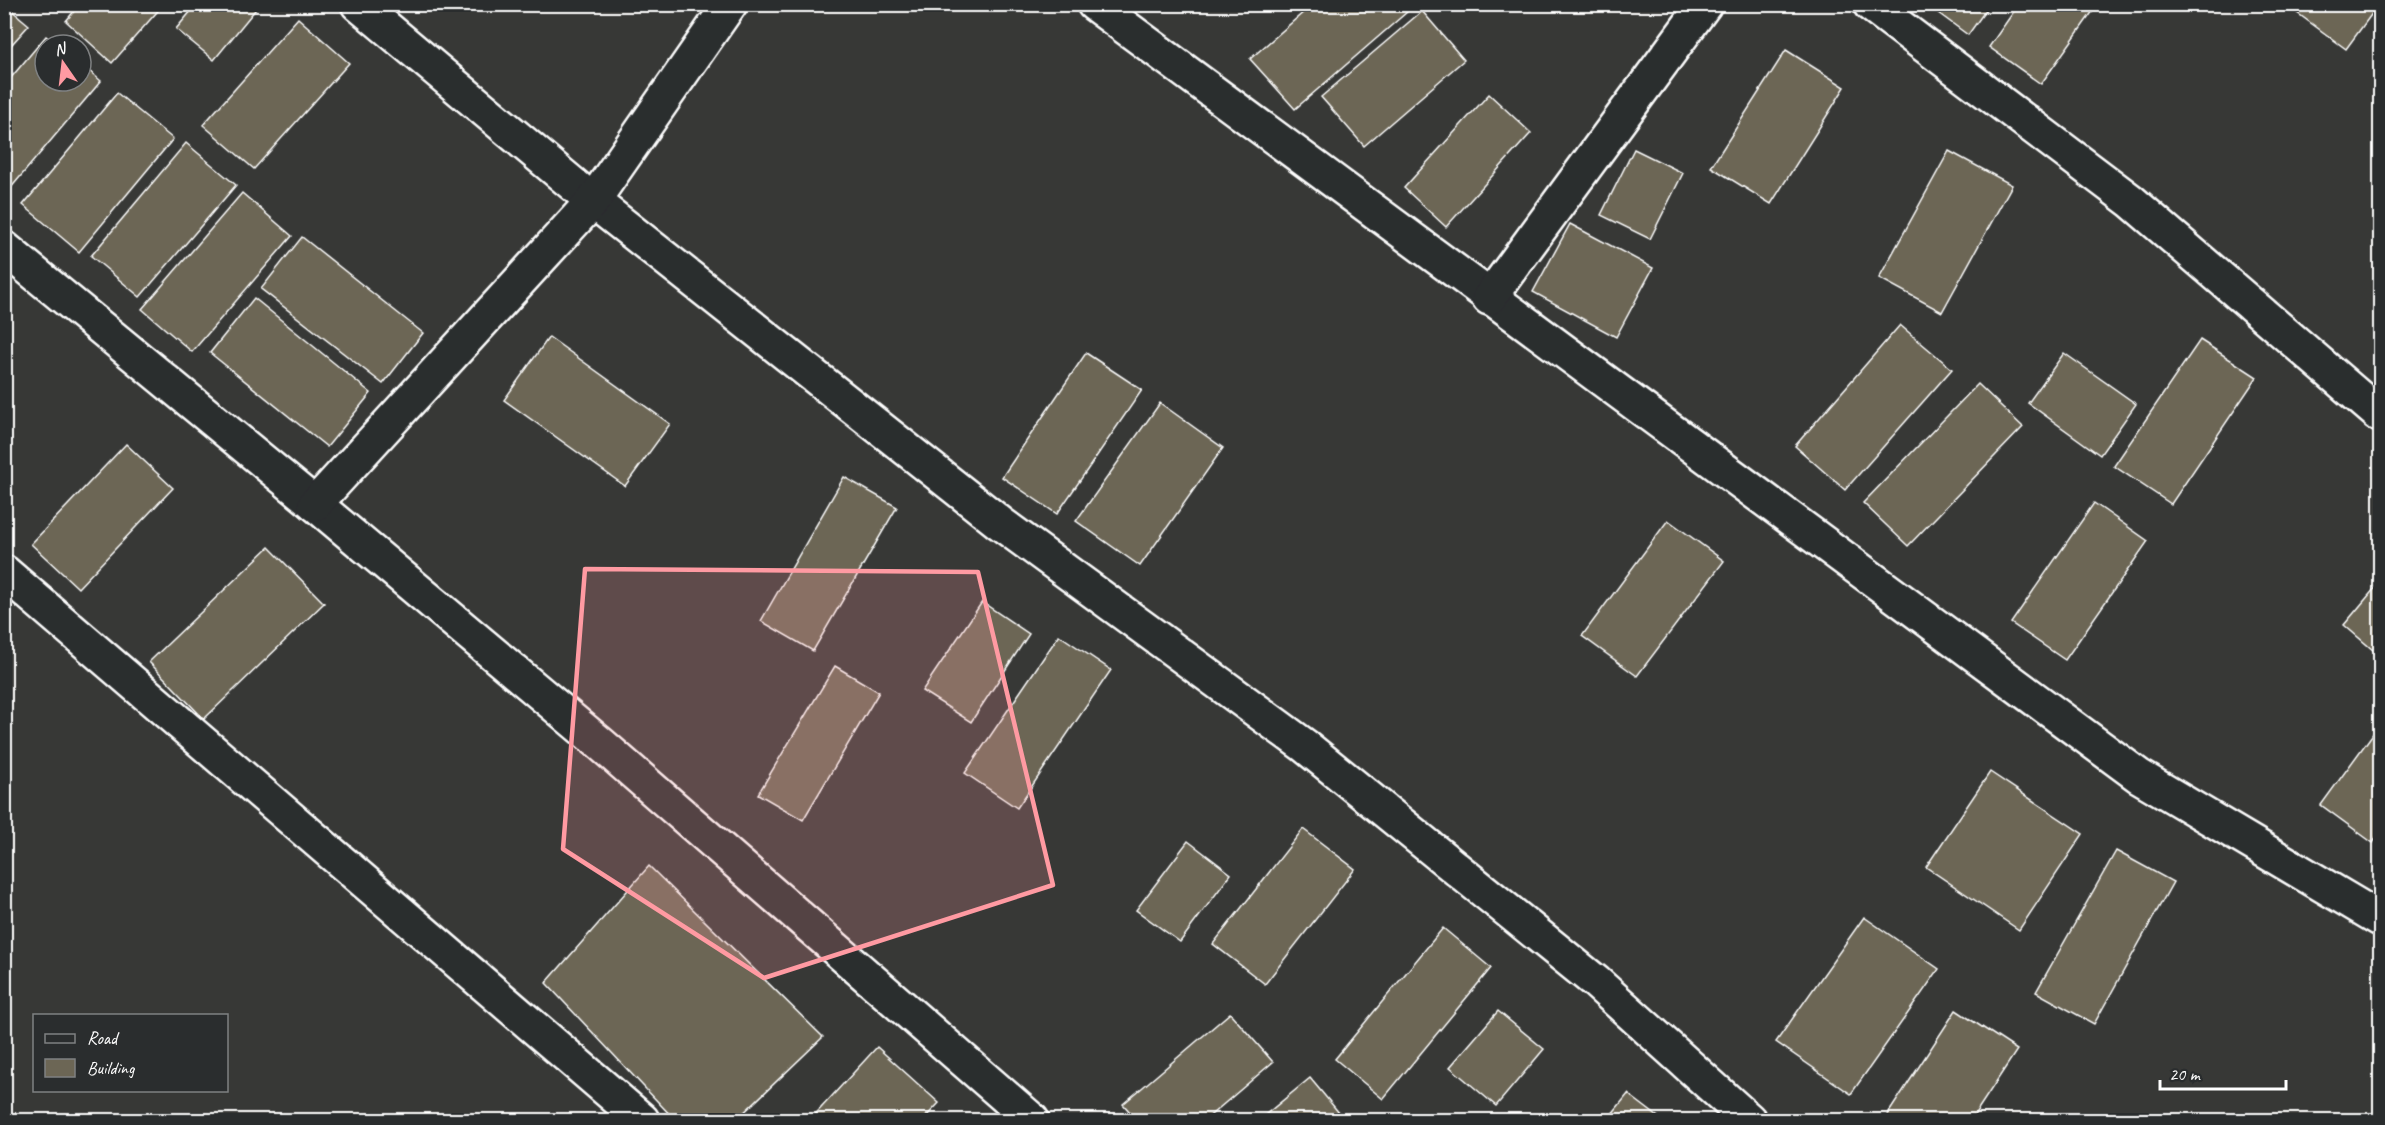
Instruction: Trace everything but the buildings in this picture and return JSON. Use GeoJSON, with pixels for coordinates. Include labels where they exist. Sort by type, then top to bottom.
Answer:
{"type":"FeatureCollection","features":[{"type":"Feature","properties":{"kind":"street"},"geometry":{"type":"LineString","coordinates":[[358,4],[592,201],[999,523],[1305,746],[1596,982],[1749,1120]]}},
{"type":"Feature","properties":{"kind":"street"},"geometry":{"type":"LineString","coordinates":[[315,504],[592,201],[730,4]]}},
{"type":"Feature","properties":{"kind":"street"},"geometry":{"type":"LineString","coordinates":[[1094,4],[2139,776],[2380,919]]}},
{"type":"Feature","properties":{"kind":"street"},"geometry":{"type":"LineString","coordinates":[[1489,298],[1706,4]]}},
{"type":"Feature","properties":{"kind":"street"},"geometry":{"type":"LineString","coordinates":[[1870,4],[2131,201],[2380,415]]}},
{"type":"Feature","properties":{"kind":"street"},"geometry":{"type":"LineString","coordinates":[[4,248],[315,504],[602,745],[1032,1120]]}},
{"type":"Feature","properties":{"kind":"street"},"geometry":{"type":"LineString","coordinates":[[4,572],[642,1120]]}},
{"type":"Feature","properties":{"kind":"highlighted area"},"geometry":{"type":"Polygon","coordinates":[[[585,569],[978,572],[1053,885],[764,978],[563,849],[585,569]]]}}]}
